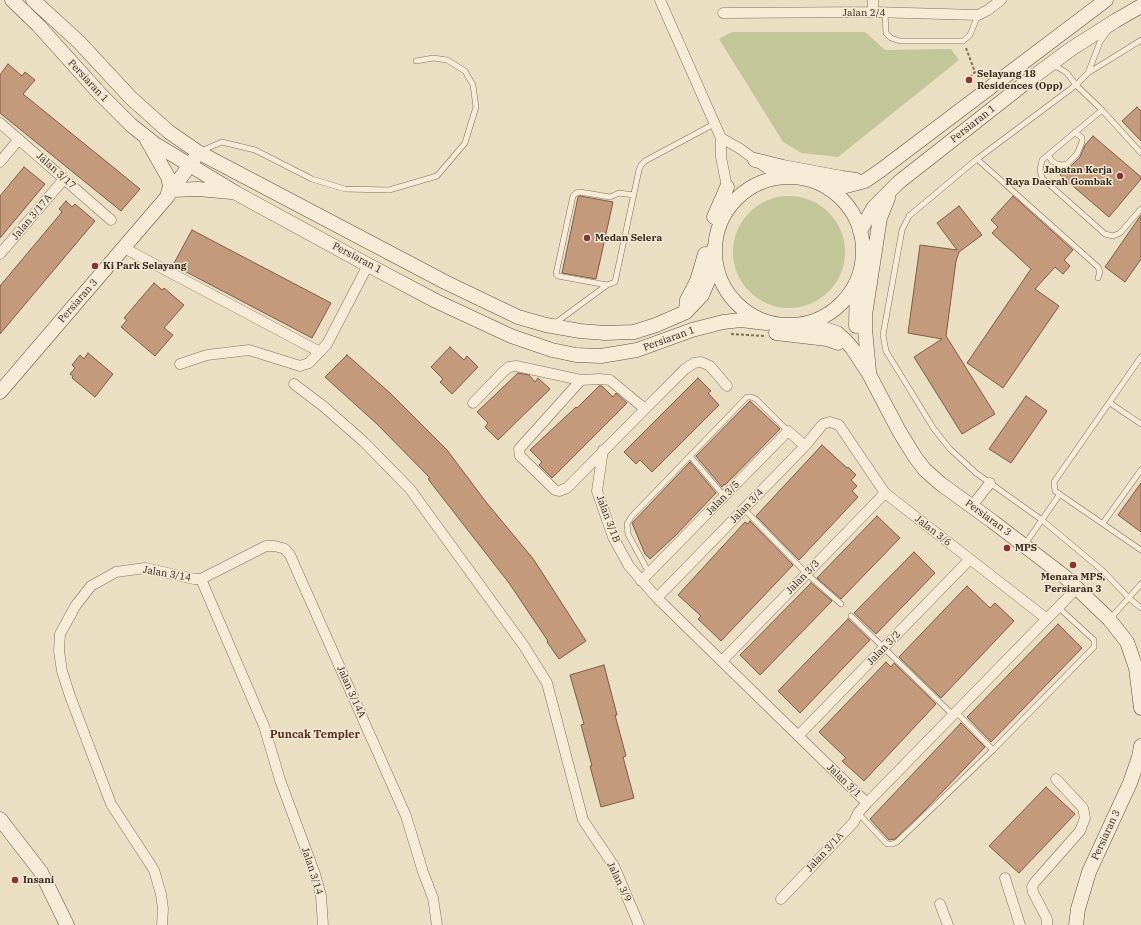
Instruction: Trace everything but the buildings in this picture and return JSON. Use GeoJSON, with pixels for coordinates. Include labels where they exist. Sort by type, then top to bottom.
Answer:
{"type":"FeatureCollection","features":[{"type":"Feature","properties":{"kind":"main road","name":"Persiaran 1"},"geometry":{"type":"LineString","coordinates":[[12,0],[38,25],[100,94],[131,125],[155,144],[236,193],[368,265],[490,326],[552,350],[576,355],[600,356],[637,350],[704,326],[723,322],[740,320],[783,326],[800,325]]}},
{"type":"Feature","properties":{"kind":"main road","name":"Persiaran 1"},"geometry":{"type":"LineString","coordinates":[[33,0],[79,42],[131,98],[169,132],[198,152],[445,282],[518,317],[546,325],[580,331],[605,333],[634,332],[656,325],[686,312],[702,295],[708,282],[716,235],[720,222],[726,211],[740,195],[759,183],[779,177],[797,177],[814,181],[829,189],[846,204],[858,224],[863,247],[862,264],[857,280]]}},
{"type":"Feature","properties":{"kind":"main road","name":"Persiaran 1"},"geometry":{"type":"LineString","coordinates":[[829,189],[864,181],[881,170],[1106,0]]}},
{"type":"Feature","properties":{"kind":"main road"},"geometry":{"type":"LineString","coordinates":[[1071,49],[1100,20],[1133,0]]}},
{"type":"Feature","properties":{"kind":"main road","name":"Persiaran 1"},"geometry":{"type":"LineString","coordinates":[[860,230],[874,207],[892,189],[1028,80],[1071,49],[1141,6]]}},
{"type":"Feature","properties":{"kind":"main road"},"geometry":{"type":"LineString","coordinates":[[144,136],[168,177],[170,194],[198,189],[236,193]]}},
{"type":"Feature","properties":{"kind":"main road","name":"Persiaran 3"},"geometry":{"type":"LineString","coordinates":[[1,388],[170,194],[198,152]]}},
{"type":"Feature","properties":{"kind":"main road"},"geometry":{"type":"LineString","coordinates":[[755,160],[835,177],[864,181]]}},
{"type":"Feature","properties":{"kind":"main road"},"geometry":{"type":"LineString","coordinates":[[686,312],[687,300],[697,281],[712,222],[727,187]]}},
{"type":"Feature","properties":{"kind":"main road"},"geometry":{"type":"LineString","coordinates":[[869,374],[865,315],[880,218],[892,189]]}},
{"type":"Feature","properties":{"kind":"main road"},"geometry":{"type":"LineString","coordinates":[[714,248],[716,268],[722,286],[733,302],[748,314],[766,323]]}},
{"type":"Feature","properties":{"kind":"main road"},"geometry":{"type":"LineString","coordinates":[[800,325],[819,319],[835,310],[848,296],[857,280]]}},
{"type":"Feature","properties":{"kind":"main road","name":"Persiaran 3"},"geometry":{"type":"LineString","coordinates":[[857,280],[856,327],[860,360]]}},
{"type":"Feature","properties":{"kind":"main road","name":"Persiaran 3"},"geometry":{"type":"LineString","coordinates":[[800,325],[837,333],[852,348],[860,360],[899,431],[915,457],[926,470],[941,484],[1024,544],[1078,588],[1109,619],[1127,642],[1136,668],[1141,708]]}},
{"type":"Feature","properties":{"kind":"main road"},"geometry":{"type":"LineString","coordinates":[[704,326],[827,339],[852,348]]}},
{"type":"Feature","properties":{"kind":"main road","name":"Persiaran 3"},"geometry":{"type":"LineString","coordinates":[[1076,925],[1078,910],[1089,872],[1130,783],[1139,758],[1141,746]]}},
{"type":"Feature","properties":{"kind":"main road"},"geometry":{"type":"LineString","coordinates":[[0,819],[41,872],[67,925]]}},
{"type":"Feature","properties":{"kind":"street"},"geometry":{"type":"LineString","coordinates":[[660,0],[721,138],[721,157],[727,187],[726,211]]}},
{"type":"Feature","properties":{"kind":"street"},"geometry":{"type":"LineString","coordinates":[[873,0],[873,12]]}},
{"type":"Feature","properties":{"kind":"street"},"geometry":{"type":"LineString","coordinates":[[978,15],[988,10],[1001,0]]}},
{"type":"Feature","properties":{"kind":"street","name":"Jalan 2/4"},"geometry":{"type":"LineString","coordinates":[[723,13],[873,12],[978,15]]}},
{"type":"Feature","properties":{"kind":"street","name":"Jalan 3/17"},"geometry":{"type":"LineString","coordinates":[[0,123],[111,220]]}},
{"type":"Feature","properties":{"kind":"street"},"geometry":{"type":"LineString","coordinates":[[721,138],[739,148],[779,177]]}},
{"type":"Feature","properties":{"kind":"street"},"geometry":{"type":"LineString","coordinates":[[0,162],[19,139]]}},
{"type":"Feature","properties":{"kind":"street","name":"Jalan 3/17A"},"geometry":{"type":"LineString","coordinates":[[0,254],[64,179]]}},
{"type":"Feature","properties":{"kind":"street"},"geometry":{"type":"LineString","coordinates":[[124,248],[320,352]]}},
{"type":"Feature","properties":{"kind":"street"},"geometry":{"type":"LineString","coordinates":[[180,364],[208,355],[249,350],[300,366],[310,363],[327,344],[368,265]]}},
{"type":"Feature","properties":{"kind":"street"},"geometry":{"type":"LineString","coordinates":[[581,380],[519,449],[520,456],[555,490],[559,492],[567,488],[644,409],[685,369],[694,363],[701,362],[710,366],[728,386]]}},
{"type":"Feature","properties":{"kind":"street"},"geometry":{"type":"LineString","coordinates":[[473,403],[509,367],[516,366],[581,380],[610,380],[644,409]]}},
{"type":"Feature","properties":{"kind":"street","name":"Jalan 3/9"},"geometry":{"type":"LineString","coordinates":[[294,384],[324,406],[363,441],[410,489],[524,646],[547,683],[583,820],[614,866],[639,925]]}},
{"type":"Feature","properties":{"kind":"street","name":"Jalan 3/4"},"geometry":{"type":"LineString","coordinates":[[657,598],[805,446],[823,424],[830,422],[839,425]]}},
{"type":"Feature","properties":{"kind":"street","name":"Jalan 3/6"},"geometry":{"type":"LineString","coordinates":[[839,425],[885,493],[1047,619]]}},
{"type":"Feature","properties":{"kind":"street"},"geometry":{"type":"LineString","coordinates":[[788,431],[805,446]]}},
{"type":"Feature","properties":{"kind":"street","name":"Jalan 3/5"},"geometry":{"type":"LineString","coordinates":[[645,577],[788,431]]}},
{"type":"Feature","properties":{"kind":"street","name":"Jalan 3/1B"},"geometry":{"type":"LineString","coordinates":[[603,450],[597,491],[613,537],[629,566],[645,577]]}},
{"type":"Feature","properties":{"kind":"street"},"geometry":{"type":"LineString","coordinates":[[972,506],[990,483]]}},
{"type":"Feature","properties":{"kind":"street","name":"Jalan 3/3"},"geometry":{"type":"LineString","coordinates":[[722,661],[885,493]]}},
{"type":"Feature","properties":{"kind":"street","name":"Jalan 3/14A"},"geometry":{"type":"LineString","coordinates":[[201,579],[266,546],[275,546],[285,549],[290,555],[406,816],[423,872],[433,898],[437,925]]}},
{"type":"Feature","properties":{"kind":"street","name":"Jalan 3/2"},"geometry":{"type":"LineString","coordinates":[[798,736],[970,559]]}},
{"type":"Feature","properties":{"kind":"street","name":"Jalan 3/14"},"geometry":{"type":"LineString","coordinates":[[162,925],[163,909],[161,894],[154,870],[111,804],[70,696],[62,671],[59,651],[60,634],[76,604],[91,586],[116,572],[144,568],[194,579],[201,579],[264,726],[280,780],[315,874],[321,896],[323,925]]}},
{"type":"Feature","properties":{"kind":"street","name":"Jalan 3/1"},"geometry":{"type":"LineString","coordinates":[[645,577],[657,598],[867,804],[1078,588]]}},
{"type":"Feature","properties":{"kind":"street"},"geometry":{"type":"LineString","coordinates":[[1047,925],[1047,919],[1033,892],[1032,887],[1080,831],[1085,818],[1083,808],[1056,779]]}},
{"type":"Feature","properties":{"kind":"street","name":"Jalan 3/1A"},"geometry":{"type":"LineString","coordinates":[[781,899],[854,822],[858,813],[867,804]]}},
{"type":"Feature","properties":{"kind":"street"},"geometry":{"type":"LineString","coordinates":[[1005,878],[1020,925]]}},
{"type":"Feature","properties":{"kind":"street"},"geometry":{"type":"LineString","coordinates":[[940,904],[948,925]]}},
{"type":"Feature","properties":{"kind":"lane"},"geometry":{"type":"LineString","coordinates":[[885,13],[886,32],[891,38],[900,41],[963,41],[970,35],[978,15]]}},
{"type":"Feature","properties":{"kind":"lane"},"geometry":{"type":"LineString","coordinates":[[1088,73],[1100,42],[1115,21]]}},
{"type":"Feature","properties":{"kind":"lane"},"geometry":{"type":"LineString","coordinates":[[1141,40],[1088,73],[1076,85],[977,158],[909,216],[902,230],[883,335],[886,351],[934,429],[950,449],[990,483],[1042,520],[1103,571],[1129,598],[1141,608]]}},
{"type":"Feature","properties":{"kind":"lane"},"geometry":{"type":"LineString","coordinates":[[198,152],[222,142],[255,150],[312,179],[345,189],[389,190],[437,176],[465,144],[476,107],[473,84],[465,71],[447,60],[433,58],[416,61]]}},
{"type":"Feature","properties":{"kind":"lane"},"geometry":{"type":"LineString","coordinates":[[1050,65],[1067,73],[1076,85],[1102,110],[1141,153]]}},
{"type":"Feature","properties":{"kind":"lane"},"geometry":{"type":"LineString","coordinates":[[1102,110],[1042,160],[1040,170],[1042,178],[1105,234],[1113,236],[1120,233],[1141,209]]}},
{"type":"Feature","properties":{"kind":"lane"},"geometry":{"type":"LineString","coordinates":[[546,325],[558,321],[615,282],[639,170],[645,161],[714,124]]}},
{"type":"Feature","properties":{"kind":"lane"},"geometry":{"type":"LineString","coordinates":[[1048,155],[1052,161],[1057,164],[1067,164],[1076,154],[1082,142],[1082,138],[1075,132]]}},
{"type":"Feature","properties":{"kind":"lane"},"geometry":{"type":"LineString","coordinates":[[977,158],[1098,267],[1100,272],[1098,278]]}},
{"type":"Feature","properties":{"kind":"lane"},"geometry":{"type":"LineString","coordinates":[[609,285],[558,276],[556,274],[573,196],[580,192],[610,197],[618,193],[634,195]]}},
{"type":"Feature","properties":{"kind":"lane"},"geometry":{"type":"LineString","coordinates":[[1141,357],[1054,482],[1055,491],[1141,550]]}},
{"type":"Feature","properties":{"kind":"lane"},"geometry":{"type":"LineString","coordinates":[[645,577],[628,534],[628,524],[632,516],[747,397],[756,399],[788,431]]}},
{"type":"Feature","properties":{"kind":"lane"},"geometry":{"type":"LineString","coordinates":[[1110,403],[1141,424]]}},
{"type":"Feature","properties":{"kind":"lane"},"geometry":{"type":"LineString","coordinates":[[690,456],[725,497]]}},
{"type":"Feature","properties":{"kind":"lane"},"geometry":{"type":"LineString","coordinates":[[1102,523],[1141,470]]}},
{"type":"Feature","properties":{"kind":"lane"},"geometry":{"type":"LineString","coordinates":[[1024,544],[1060,494]]}},
{"type":"Feature","properties":{"kind":"lane"},"geometry":{"type":"LineString","coordinates":[[744,509],[807,574],[841,604]]}},
{"type":"Feature","properties":{"kind":"lane"},"geometry":{"type":"LineString","coordinates":[[1109,619],[1141,584]]}},
{"type":"Feature","properties":{"kind":"lane"},"geometry":{"type":"LineString","coordinates":[[858,813],[888,844],[897,842],[993,750],[1094,647],[1094,640],[1059,608]]}},
{"type":"Feature","properties":{"kind":"lane"},"geometry":{"type":"LineString","coordinates":[[851,616],[993,750]]}},
{"type":"Feature","properties":{"kind":"path"},"geometry":{"type":"LineString","coordinates":[[963,41],[975,72],[971,76]]}},
{"type":"Feature","properties":{"kind":"green space"},"geometry":{"type":"Polygon","coordinates":[[[732,32],[865,32],[885,50],[951,49],[959,60],[838,157],[802,153],[783,142],[719,39],[732,32]]]}},
{"type":"Feature","properties":{"kind":"green space"},"geometry":{"type":"Polygon","coordinates":[[[789,196],[811,200],[829,212],[841,230],[845,252],[841,274],[829,292],[811,304],[789,308],[767,304],[749,292],[737,274],[733,252],[737,230],[749,212],[767,200],[789,196]]]}},
{"type":"Feature","properties":{"kind":"place","name":"Selayang 18 Residences (Opp)"},"geometry":{"type":"Point","coordinates":[969,80]}},
{"type":"Feature","properties":{"kind":"place","name":"Jabatan Kerja Raya Daerah Gombak"},"geometry":{"type":"Point","coordinates":[1120,176]}},
{"type":"Feature","properties":{"kind":"place","name":"Medan Selera"},"geometry":{"type":"Point","coordinates":[587,238]}},
{"type":"Feature","properties":{"kind":"place","name":"Ki Park Selayang"},"geometry":{"type":"Point","coordinates":[95,266]}},
{"type":"Feature","properties":{"kind":"place","name":"MPS"},"geometry":{"type":"Point","coordinates":[1007,548]}},
{"type":"Feature","properties":{"kind":"place","name":"Menara MPS, Persiaran 3"},"geometry":{"type":"Point","coordinates":[1073,565]}},
{"type":"Feature","properties":{"kind":"place","name":"Insani"},"geometry":{"type":"Point","coordinates":[15,880]}},
{"type":"Feature","properties":{"kind":"district","name":"Puncak Templer"},"geometry":{"type":"Point","coordinates":[315,735]}}]}
